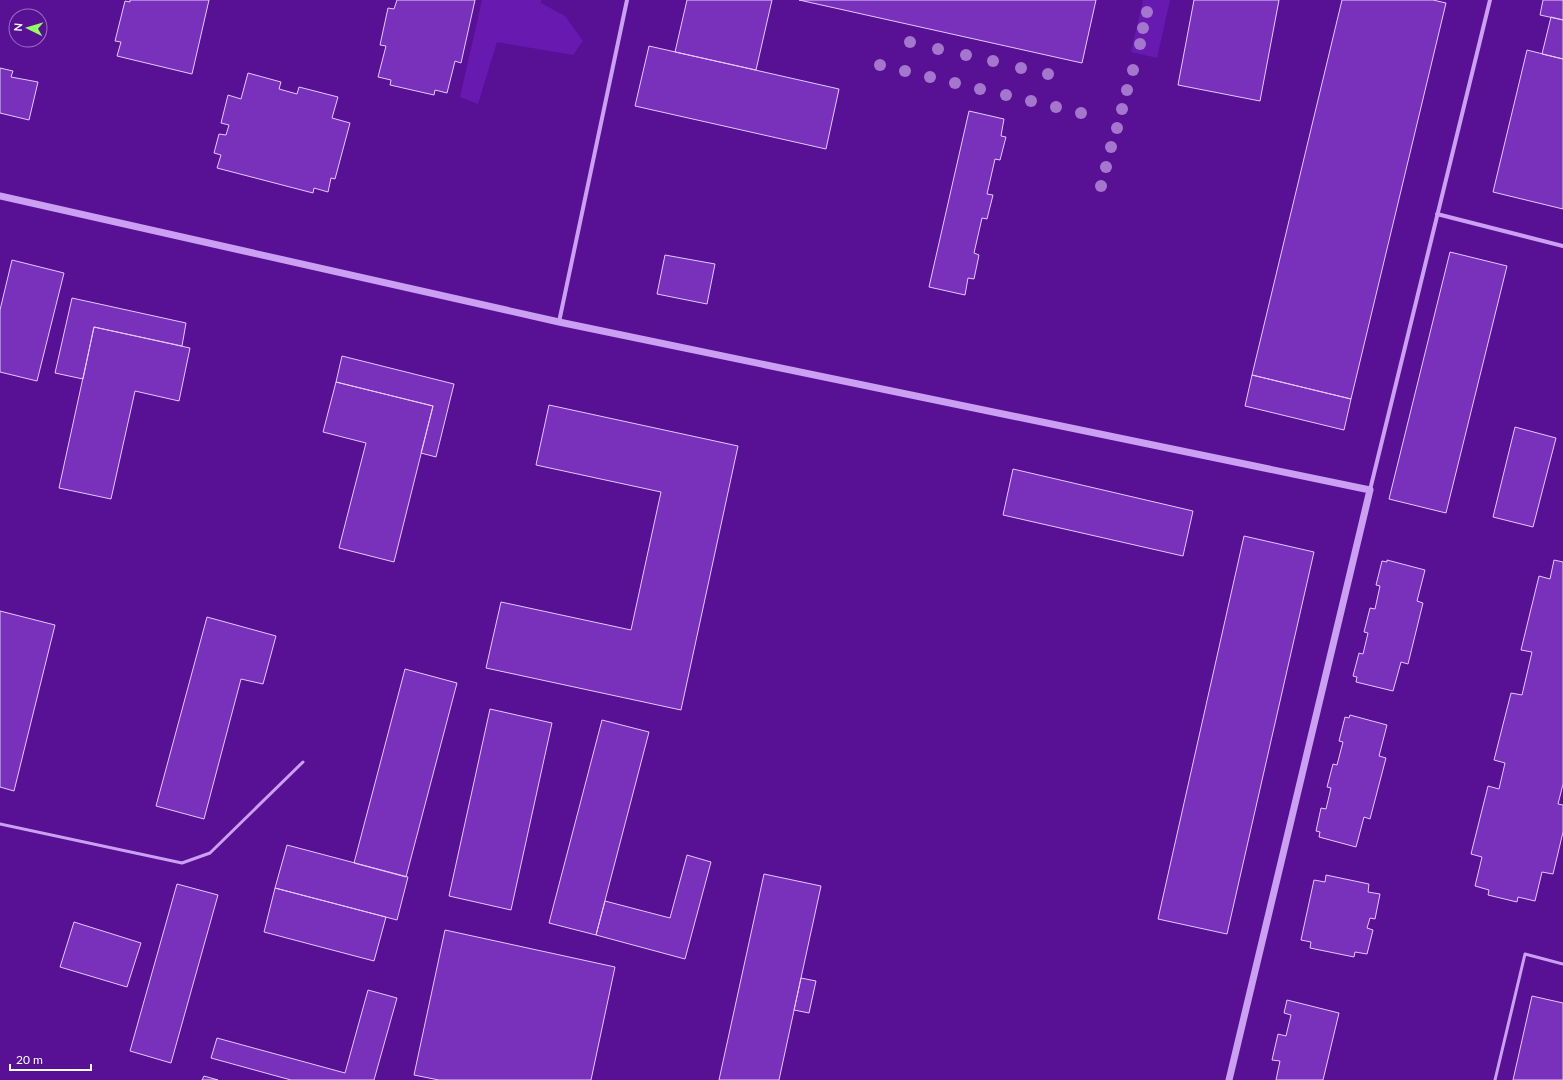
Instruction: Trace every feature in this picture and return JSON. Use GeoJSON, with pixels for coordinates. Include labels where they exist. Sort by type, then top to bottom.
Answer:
{"type":"FeatureCollection","features":[{"type":"Feature","properties":{"kind":"street"},"geometry":{"type":"LineString","coordinates":[[559,322],[627,0]]}},
{"type":"Feature","properties":{"kind":"street"},"geometry":{"type":"LineString","coordinates":[[1228,1080],[1490,0]]}},
{"type":"Feature","properties":{"kind":"street"},"geometry":{"type":"LineString","coordinates":[[0,196],[559,322],[1370,490]]}},
{"type":"Feature","properties":{"kind":"street"},"geometry":{"type":"LineString","coordinates":[[1437,214],[1563,246]]}},
{"type":"Feature","properties":{"kind":"lane"},"geometry":{"type":"LineString","coordinates":[[0,824],[182,863],[210,853],[303,762]]}},
{"type":"Feature","properties":{"kind":"lane"},"geometry":{"type":"LineString","coordinates":[[1495,1080],[1525,954],[1563,964]]}},
{"type":"Feature","properties":{"kind":"shaded area"},"geometry":{"type":"Polygon","coordinates":[[[482,0],[541,0],[541,3],[565,16],[583,41],[573,55],[497,42],[478,104],[460,97],[482,0]]]}},
{"type":"Feature","properties":{"kind":"shaded area"},"geometry":{"type":"Polygon","coordinates":[[[1143,0],[1170,0],[1157,58],[1131,52],[1143,0]]]}},
{"type":"Feature","properties":{"kind":"building"},"geometry":{"type":"Polygon","coordinates":[[[130,0],[209,0],[192,74],[117,56],[121,42],[115,41],[125,1],[130,2],[130,0]]]}},
{"type":"Feature","properties":{"kind":"building"},"geometry":{"type":"Polygon","coordinates":[[[397,0],[475,0],[461,63],[455,61],[447,93],[435,90],[434,95],[390,85],[391,80],[378,77],[386,46],[380,45],[388,8],[394,9],[397,0]]]}},
{"type":"Feature","properties":{"kind":"building"},"geometry":{"type":"Polygon","coordinates":[[[687,0],[772,0],[756,70],[675,52],[687,0]]]}},
{"type":"Feature","properties":{"kind":"building"},"geometry":{"type":"Polygon","coordinates":[[[799,0],[1096,0],[1082,63],[799,0]]]}},
{"type":"Feature","properties":{"kind":"building"},"geometry":{"type":"Polygon","coordinates":[[[1194,0],[1279,0],[1260,101],[1178,85],[1194,0]]]}},
{"type":"Feature","properties":{"kind":"building"},"geometry":{"type":"Polygon","coordinates":[[[1342,0],[1433,0],[1446,3],[1351,399],[1252,375],[1342,0]]]}},
{"type":"Feature","properties":{"kind":"building"},"geometry":{"type":"Polygon","coordinates":[[[1543,0],[1563,0],[1563,20],[1540,15],[1543,0]]]}},
{"type":"Feature","properties":{"kind":"building"},"geometry":{"type":"Polygon","coordinates":[[[1551,17],[1563,20],[1563,59],[1542,54],[1551,17]]]}},
{"type":"Feature","properties":{"kind":"building"},"geometry":{"type":"Polygon","coordinates":[[[649,46],[839,89],[826,149],[635,106],[649,46]]]}},
{"type":"Feature","properties":{"kind":"building"},"geometry":{"type":"Polygon","coordinates":[[[1527,50],[1563,59],[1563,209],[1493,192],[1527,50]]]}},
{"type":"Feature","properties":{"kind":"building"},"geometry":{"type":"Polygon","coordinates":[[[0,68],[13,71],[11,77],[38,82],[29,120],[0,113],[0,68]]]}},
{"type":"Feature","properties":{"kind":"building"},"geometry":{"type":"Polygon","coordinates":[[[248,73],[281,82],[279,89],[297,94],[299,87],[338,97],[332,118],[350,123],[335,179],[331,178],[328,192],[314,188],[313,193],[217,168],[221,155],[214,153],[219,134],[226,135],[229,125],[221,123],[228,95],[241,99],[248,73]]]}},
{"type":"Feature","properties":{"kind":"building"},"geometry":{"type":"Polygon","coordinates":[[[969,111],[1004,119],[1001,136],[1006,137],[1000,160],[995,159],[987,194],[993,195],[987,219],[982,218],[974,253],[979,255],[974,279],[968,278],[965,295],[929,287],[969,111]]]}},
{"type":"Feature","properties":{"kind":"building"},"geometry":{"type":"Polygon","coordinates":[[[1450,252],[1507,266],[1446,513],[1389,499],[1450,252]]]}},
{"type":"Feature","properties":{"kind":"building"},"geometry":{"type":"Polygon","coordinates":[[[665,255],[715,264],[707,304],[657,294],[665,255]]]}},
{"type":"Feature","properties":{"kind":"building"},"geometry":{"type":"Polygon","coordinates":[[[12,260],[64,273],[37,381],[0,372],[0,310],[12,260]]]}},
{"type":"Feature","properties":{"kind":"building"},"geometry":{"type":"Polygon","coordinates":[[[72,298],[186,323],[182,346],[94,327],[83,379],[55,373],[72,298]]]}},
{"type":"Feature","properties":{"kind":"building"},"geometry":{"type":"Polygon","coordinates":[[[94,327],[190,348],[179,401],[135,391],[111,499],[59,488],[94,327]]]}},
{"type":"Feature","properties":{"kind":"building"},"geometry":{"type":"Polygon","coordinates":[[[342,356],[454,384],[436,457],[421,453],[433,406],[336,382],[342,356]]]}},
{"type":"Feature","properties":{"kind":"building"},"geometry":{"type":"Polygon","coordinates":[[[1252,375],[1351,399],[1344,430],[1245,406],[1252,375]]]}},
{"type":"Feature","properties":{"kind":"building"},"geometry":{"type":"Polygon","coordinates":[[[336,382],[433,406],[394,562],[339,548],[366,443],[323,432],[336,382]]]}},
{"type":"Feature","properties":{"kind":"building"},"geometry":{"type":"Polygon","coordinates":[[[549,405],[738,446],[681,710],[486,668],[501,602],[631,630],[661,492],[536,465],[549,405]]]}},
{"type":"Feature","properties":{"kind":"building"},"geometry":{"type":"Polygon","coordinates":[[[1515,427],[1556,438],[1533,527],[1493,517],[1515,427]]]}},
{"type":"Feature","properties":{"kind":"building"},"geometry":{"type":"Polygon","coordinates":[[[1013,469],[1193,511],[1183,556],[1003,515],[1013,469]]]}},
{"type":"Feature","properties":{"kind":"building"},"geometry":{"type":"Polygon","coordinates":[[[1244,536],[1314,552],[1227,934],[1158,919],[1244,536]]]}},
{"type":"Feature","properties":{"kind":"building"},"geometry":{"type":"Polygon","coordinates":[[[1387,560],[1425,570],[1417,601],[1423,603],[1408,664],[1401,662],[1393,691],[1356,682],[1357,677],[1353,676],[1359,653],[1363,654],[1368,633],[1364,632],[1370,608],[1375,609],[1380,586],[1376,585],[1382,561],[1387,562],[1387,560]]]}},
{"type":"Feature","properties":{"kind":"building"},"geometry":{"type":"Polygon","coordinates":[[[1554,560],[1563,562],[1563,784],[1558,804],[1563,805],[1563,832],[1553,874],[1542,872],[1535,901],[1518,897],[1517,902],[1488,895],[1489,890],[1475,886],[1482,857],[1471,854],[1488,786],[1499,789],[1505,763],[1494,760],[1511,693],[1522,695],[1532,652],[1521,650],[1539,576],[1550,579],[1554,560]]]}},
{"type":"Feature","properties":{"kind":"building"},"geometry":{"type":"Polygon","coordinates":[[[0,611],[55,625],[14,791],[0,787],[0,611]]]}},
{"type":"Feature","properties":{"kind":"building"},"geometry":{"type":"Polygon","coordinates":[[[207,617],[276,636],[263,684],[241,679],[204,819],[156,806],[207,617]]]}},
{"type":"Feature","properties":{"kind":"building"},"geometry":{"type":"Polygon","coordinates":[[[405,669],[457,683],[406,877],[354,863],[405,669]]]}},
{"type":"Feature","properties":{"kind":"building"},"geometry":{"type":"Polygon","coordinates":[[[490,709],[552,723],[511,910],[449,896],[490,709]]]}},
{"type":"Feature","properties":{"kind":"building"},"geometry":{"type":"Polygon","coordinates":[[[1350,715],[1387,725],[1379,756],[1386,758],[1370,819],[1364,817],[1356,847],[1319,837],[1320,832],[1316,831],[1321,808],[1326,809],[1331,788],[1327,787],[1333,764],[1337,765],[1343,742],[1339,741],[1345,717],[1349,718],[1350,715]]]}},
{"type":"Feature","properties":{"kind":"building"},"geometry":{"type":"Polygon","coordinates":[[[602,720],[649,732],[596,935],[549,923],[602,720]]]}},
{"type":"Feature","properties":{"kind":"building"},"geometry":{"type":"Polygon","coordinates":[[[287,845],[408,877],[397,920],[275,888],[287,845]]]}},
{"type":"Feature","properties":{"kind":"building"},"geometry":{"type":"Polygon","coordinates":[[[687,855],[711,862],[685,959],[596,935],[605,901],[670,918],[687,855]]]}},
{"type":"Feature","properties":{"kind":"building"},"geometry":{"type":"Polygon","coordinates":[[[764,874],[821,886],[779,1080],[719,1080],[764,874]]]}},
{"type":"Feature","properties":{"kind":"building"},"geometry":{"type":"Polygon","coordinates":[[[1326,875],[1369,884],[1368,892],[1380,894],[1375,919],[1370,918],[1367,928],[1373,930],[1367,954],[1355,952],[1354,957],[1310,948],[1311,942],[1301,940],[1314,880],[1325,882],[1326,875]]]}},
{"type":"Feature","properties":{"kind":"building"},"geometry":{"type":"Polygon","coordinates":[[[177,884],[218,895],[171,1063],[130,1051],[177,884]]]}},
{"type":"Feature","properties":{"kind":"building"},"geometry":{"type":"Polygon","coordinates":[[[275,888],[386,917],[374,961],[264,932],[275,888]]]}},
{"type":"Feature","properties":{"kind":"building"},"geometry":{"type":"Polygon","coordinates":[[[74,922],[141,943],[127,987],[60,967],[74,922]]]}},
{"type":"Feature","properties":{"kind":"building"},"geometry":{"type":"Polygon","coordinates":[[[445,930],[615,967],[591,1080],[439,1080],[414,1075],[445,930]]]}},
{"type":"Feature","properties":{"kind":"building"},"geometry":{"type":"Polygon","coordinates":[[[801,978],[816,981],[809,1013],[794,1010],[801,978]]]}},
{"type":"Feature","properties":{"kind":"building"},"geometry":{"type":"Polygon","coordinates":[[[368,990],[397,998],[374,1080],[291,1080],[211,1058],[217,1038],[345,1073],[368,990]]]}},
{"type":"Feature","properties":{"kind":"building"},"geometry":{"type":"Polygon","coordinates":[[[1532,996],[1563,1003],[1563,1080],[1513,1080],[1532,996]]]}},
{"type":"Feature","properties":{"kind":"building"},"geometry":{"type":"Polygon","coordinates":[[[1287,1000],[1339,1013],[1323,1080],[1276,1080],[1280,1061],[1272,1060],[1278,1034],[1286,1036],[1291,1015],[1284,1013],[1287,1000]]]}},
{"type":"Feature","properties":{"kind":"building"},"geometry":{"type":"Polygon","coordinates":[[[204,1076],[218,1080],[202,1080],[204,1076]]]}}]}
